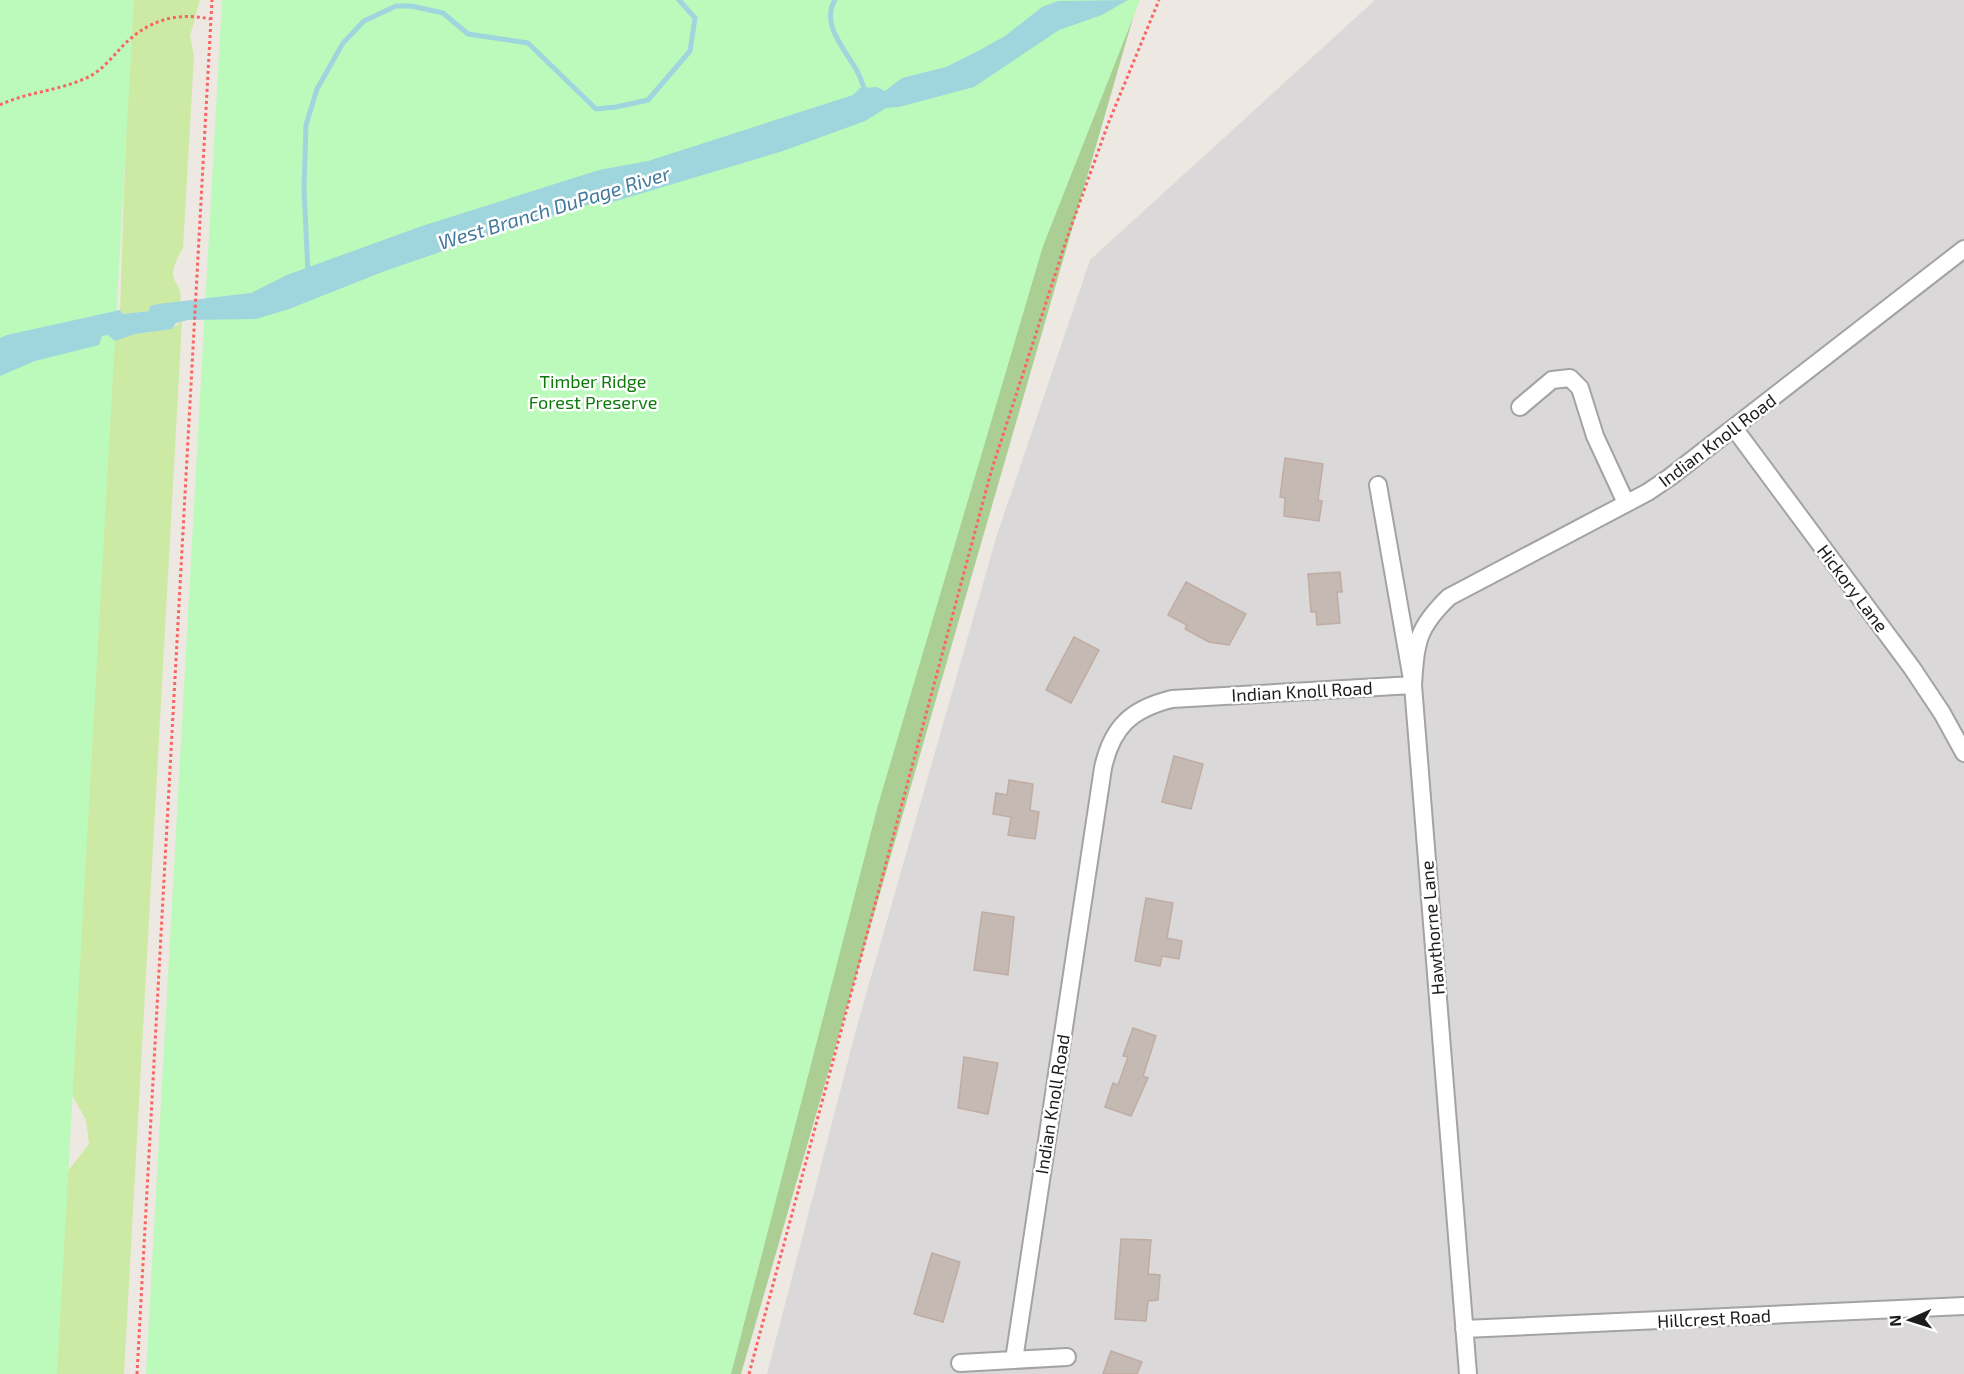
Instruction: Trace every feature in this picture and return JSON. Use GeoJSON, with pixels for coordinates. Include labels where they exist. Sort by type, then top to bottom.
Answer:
{"type":"FeatureCollection","features":[{"type":"Feature","properties":{"kind":"street","name":"Indian Knoll Road"},"geometry":{"type":"LineString","coordinates":[[1014,1360],[1103,768],[1106,754],[1120,725],[1154,703],[1172,699],[1413,685],[1415,646],[1428,618],[1449,597],[1626,503],[1670,477],[1964,249]]}},
{"type":"Feature","properties":{"kind":"street"},"geometry":{"type":"LineString","coordinates":[[1520,407],[1552,380],[1570,378],[1580,388],[1595,436],[1626,503]]}},
{"type":"Feature","properties":{"kind":"street","name":"Hickory Lane"},"geometry":{"type":"LineString","coordinates":[[1734,428],[1912,668],[1942,713],[1964,753]]}},
{"type":"Feature","properties":{"kind":"street","name":"Hawthorne Lane"},"geometry":{"type":"LineString","coordinates":[[1378,485],[1413,685],[1468,1374]]}},
{"type":"Feature","properties":{"kind":"street","name":"Hillcrest Road"},"geometry":{"type":"LineString","coordinates":[[1464,1329],[1964,1306]]}},
{"type":"Feature","properties":{"kind":"street"},"geometry":{"type":"LineString","coordinates":[[960,1363],[1067,1357]]}},
{"type":"Feature","properties":{"kind":"path"},"geometry":{"type":"LineString","coordinates":[[136,1374],[212,0]]}},
{"type":"Feature","properties":{"kind":"path"},"geometry":{"type":"LineString","coordinates":[[748,1374],[991,472],[1067,238],[1108,123],[1159,0]]}},
{"type":"Feature","properties":{"kind":"path"},"geometry":{"type":"LineString","coordinates":[[0,105],[15,98],[53,90],[86,79],[106,65],[140,30],[158,20],[195,16],[210,19]]}},
{"type":"Feature","properties":{"kind":"shaded area"},"geometry":{"type":"Polygon","coordinates":[[[1375,0],[1964,0],[1964,1374],[767,1374],[857,1026],[996,538],[1090,260],[1375,0]]]}},
{"type":"Feature","properties":{"kind":"green space"},"geometry":{"type":"Polygon","coordinates":[[[0,0],[200,0],[190,36],[194,56],[183,248],[176,261],[173,276],[181,294],[180,302],[151,306],[149,311],[123,314],[120,310],[127,106],[0,0]]]}},
{"type":"Feature","properties":{"kind":"green space"},"geometry":{"type":"Polygon","coordinates":[[[0,0],[134,0],[57,1374],[0,1374],[0,0]]]}},
{"type":"Feature","properties":{"kind":"green space","name":"Timber Ridge Forest Preserve"},"geometry":{"type":"Polygon","coordinates":[[[222,0],[1140,0],[1043,246],[878,805],[731,1374],[146,1374],[222,0]]]}},
{"type":"Feature","properties":{"kind":"green space"},"geometry":{"type":"Polygon","coordinates":[[[1135,11],[741,1374],[596,1374],[990,342],[1135,11]]]}},
{"type":"Feature","properties":{"kind":"green space"},"geometry":{"type":"Polygon","coordinates":[[[182,321],[124,1374],[0,1374],[0,1258],[89,1144],[86,1120],[0,967],[108,335],[115,341],[135,334],[171,329],[182,321]]]}},
{"type":"Feature","properties":{"kind":"water","name":"West Branch DuPage River"},"geometry":{"type":"Polygon","coordinates":[[[1128,0],[1102,15],[1059,30],[974,87],[899,107],[886,108],[865,121],[783,151],[616,201],[588,205],[519,225],[256,319],[188,320],[176,323],[172,329],[135,334],[115,341],[108,335],[102,336],[99,345],[35,361],[0,376],[0,338],[7,335],[120,310],[123,314],[149,311],[150,306],[158,304],[251,293],[287,275],[422,226],[599,170],[648,161],[853,95],[860,88],[877,87],[885,91],[902,78],[946,67],[978,51],[1005,36],[1042,7],[1058,1],[1128,0]]]}},
{"type":"Feature","properties":{"kind":"building"},"geometry":{"type":"Polygon","coordinates":[[[1285,458],[1323,464],[1318,500],[1322,501],[1319,521],[1284,516],[1285,498],[1280,497],[1285,458]]]}},
{"type":"Feature","properties":{"kind":"building"},"geometry":{"type":"Polygon","coordinates":[[[1340,572],[1342,592],[1337,592],[1340,623],[1317,625],[1316,612],[1311,612],[1308,574],[1340,572]]]}},
{"type":"Feature","properties":{"kind":"building"},"geometry":{"type":"Polygon","coordinates":[[[1186,582],[1246,614],[1229,645],[1209,642],[1185,629],[1187,625],[1168,615],[1186,582]]]}},
{"type":"Feature","properties":{"kind":"building"},"geometry":{"type":"Polygon","coordinates":[[[1074,637],[1099,650],[1071,703],[1046,690],[1074,637]]]}},
{"type":"Feature","properties":{"kind":"building"},"geometry":{"type":"Polygon","coordinates":[[[1174,756],[1203,764],[1191,809],[1162,802],[1174,756]]]}},
{"type":"Feature","properties":{"kind":"building"},"geometry":{"type":"Polygon","coordinates":[[[1009,780],[1033,784],[1030,810],[1039,812],[1035,839],[1008,835],[1011,817],[993,814],[996,793],[1007,795],[1009,780]]]}},
{"type":"Feature","properties":{"kind":"building"},"geometry":{"type":"Polygon","coordinates":[[[1146,898],[1173,903],[1167,938],[1182,941],[1179,959],[1162,956],[1160,966],[1135,961],[1146,898]]]}},
{"type":"Feature","properties":{"kind":"building"},"geometry":{"type":"Polygon","coordinates":[[[982,912],[1014,917],[1008,975],[974,970],[982,912]]]}},
{"type":"Feature","properties":{"kind":"building"},"geometry":{"type":"Polygon","coordinates":[[[1133,1028],[1156,1036],[1143,1076],[1148,1078],[1131,1116],[1105,1107],[1113,1083],[1118,1085],[1128,1057],[1123,1056],[1133,1028]]]}},
{"type":"Feature","properties":{"kind":"building"},"geometry":{"type":"Polygon","coordinates":[[[964,1057],[998,1063],[988,1114],[958,1108],[964,1057]]]}},
{"type":"Feature","properties":{"kind":"building"},"geometry":{"type":"Polygon","coordinates":[[[1121,1239],[1151,1240],[1148,1274],[1160,1275],[1158,1300],[1148,1301],[1146,1321],[1115,1319],[1121,1239]]]}},
{"type":"Feature","properties":{"kind":"building"},"geometry":{"type":"Polygon","coordinates":[[[932,1253],[960,1262],[943,1322],[914,1314],[932,1253]]]}},
{"type":"Feature","properties":{"kind":"building"},"geometry":{"type":"Polygon","coordinates":[[[1111,1351],[1142,1362],[1137,1374],[1103,1374],[1111,1351]]]}},
{"type":"Feature","properties":{"kind":"waterway"},"geometry":{"type":"LineString","coordinates":[[308,273],[304,189],[306,125],[317,89],[343,43],[364,21],[396,6],[411,6],[443,13],[468,34],[528,43],[596,109],[648,100],[690,51],[695,18],[679,0]]}},
{"type":"Feature","properties":{"kind":"waterway"},"geometry":{"type":"LineString","coordinates":[[835,0],[831,9],[832,26],[839,43],[858,72],[866,93]]}}]}
